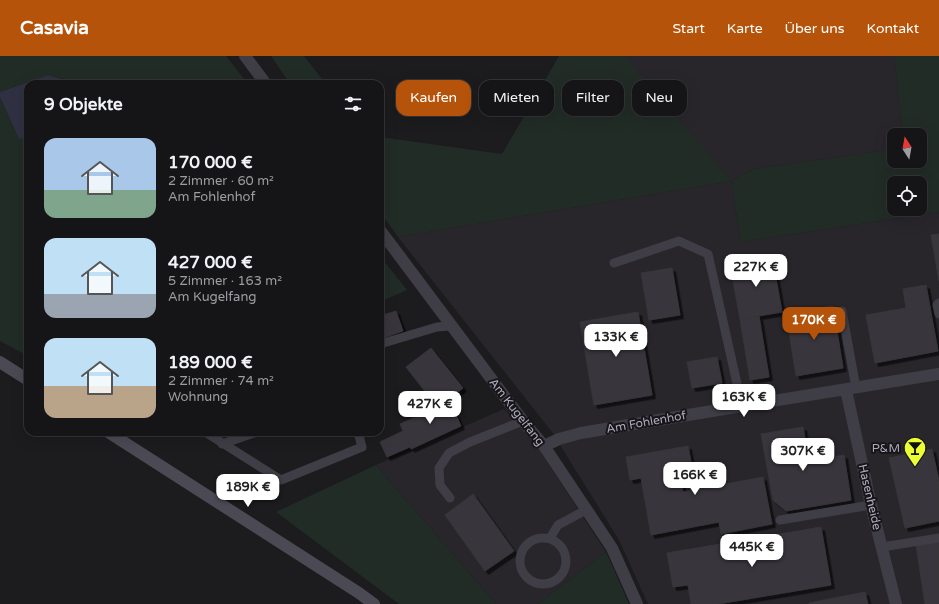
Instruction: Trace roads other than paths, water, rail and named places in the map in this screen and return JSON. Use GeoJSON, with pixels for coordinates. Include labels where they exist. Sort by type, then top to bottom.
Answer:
{"type":"FeatureCollection","features":[{"type":"Feature","properties":{"kind":"main road"},"geometry":{"type":"LineString","coordinates":[[0,362],[24,377]]}},
{"type":"Feature","properties":{"kind":"main road"},"geometry":{"type":"LineString","coordinates":[[114,436],[374,604]]}},
{"type":"Feature","properties":{"kind":"street"},"geometry":{"type":"LineString","coordinates":[[245,56],[263,80]]}},
{"type":"Feature","properties":{"kind":"street","name":"Am Kugelfang"},"geometry":{"type":"LineString","coordinates":[[384,235],[450,326],[544,446],[612,548],[637,604]]}},
{"type":"Feature","properties":{"kind":"street","name":"Am Fohlenhof"},"geometry":{"type":"LineString","coordinates":[[544,446],[559,439],[581,433],[939,374]]}},
{"type":"Feature","properties":{"kind":"street","name":"Hasenheide"},"geometry":{"type":"LineString","coordinates":[[851,389],[871,505],[896,604]]}},
{"type":"Feature","properties":{"kind":"lane"},"geometry":{"type":"LineString","coordinates":[[614,263],[679,241],[708,254],[742,406]]}},
{"type":"Feature","properties":{"kind":"lane"},"geometry":{"type":"LineString","coordinates":[[939,303],[937,305],[939,314]]}},
{"type":"Feature","properties":{"kind":"lane"},"geometry":{"type":"LineString","coordinates":[[842,310],[851,389]]}},
{"type":"Feature","properties":{"kind":"lane"},"geometry":{"type":"LineString","coordinates":[[384,343],[437,327],[450,326]]}},
{"type":"Feature","properties":{"kind":"lane"},"geometry":{"type":"LineString","coordinates":[[450,498],[440,485],[439,468],[449,453],[476,440],[523,421]]}},
{"type":"Feature","properties":{"kind":"lane"},"geometry":{"type":"LineString","coordinates":[[211,436],[281,480],[362,447],[359,436]]}},
{"type":"Feature","properties":{"kind":"lane"},"geometry":{"type":"LineString","coordinates":[[222,444],[245,436]]}},
{"type":"Feature","properties":{"kind":"lane"},"geometry":{"type":"LineString","coordinates":[[780,520],[871,505]]}},
{"type":"Feature","properties":{"kind":"lane"},"geometry":{"type":"LineString","coordinates":[[550,538],[558,525],[586,510]]}},
{"type":"Feature","properties":{"kind":"lane"},"geometry":{"type":"LineString","coordinates":[[535,538],[550,538],[562,547],[566,554],[565,570],[555,581],[548,584],[532,582],[521,571],[519,563],[523,548],[528,542],[535,538]]}},
{"type":"Feature","properties":{"kind":"lane"},"geometry":{"type":"LineString","coordinates":[[882,547],[939,538]]}},
{"type":"Feature","properties":{"kind":"water"},"geometry":{"type":"Polygon","coordinates":[[[48,75],[66,80],[34,80],[48,75]]]}},
{"type":"Feature","properties":{"kind":"water"},"geometry":{"type":"Polygon","coordinates":[[[24,84],[24,138],[19,139],[0,97],[0,92],[24,84]]]}},
{"type":"Feature","properties":{"kind":"place","name":"P&M"},"geometry":{"type":"Point","coordinates":[915,468]}}]}
